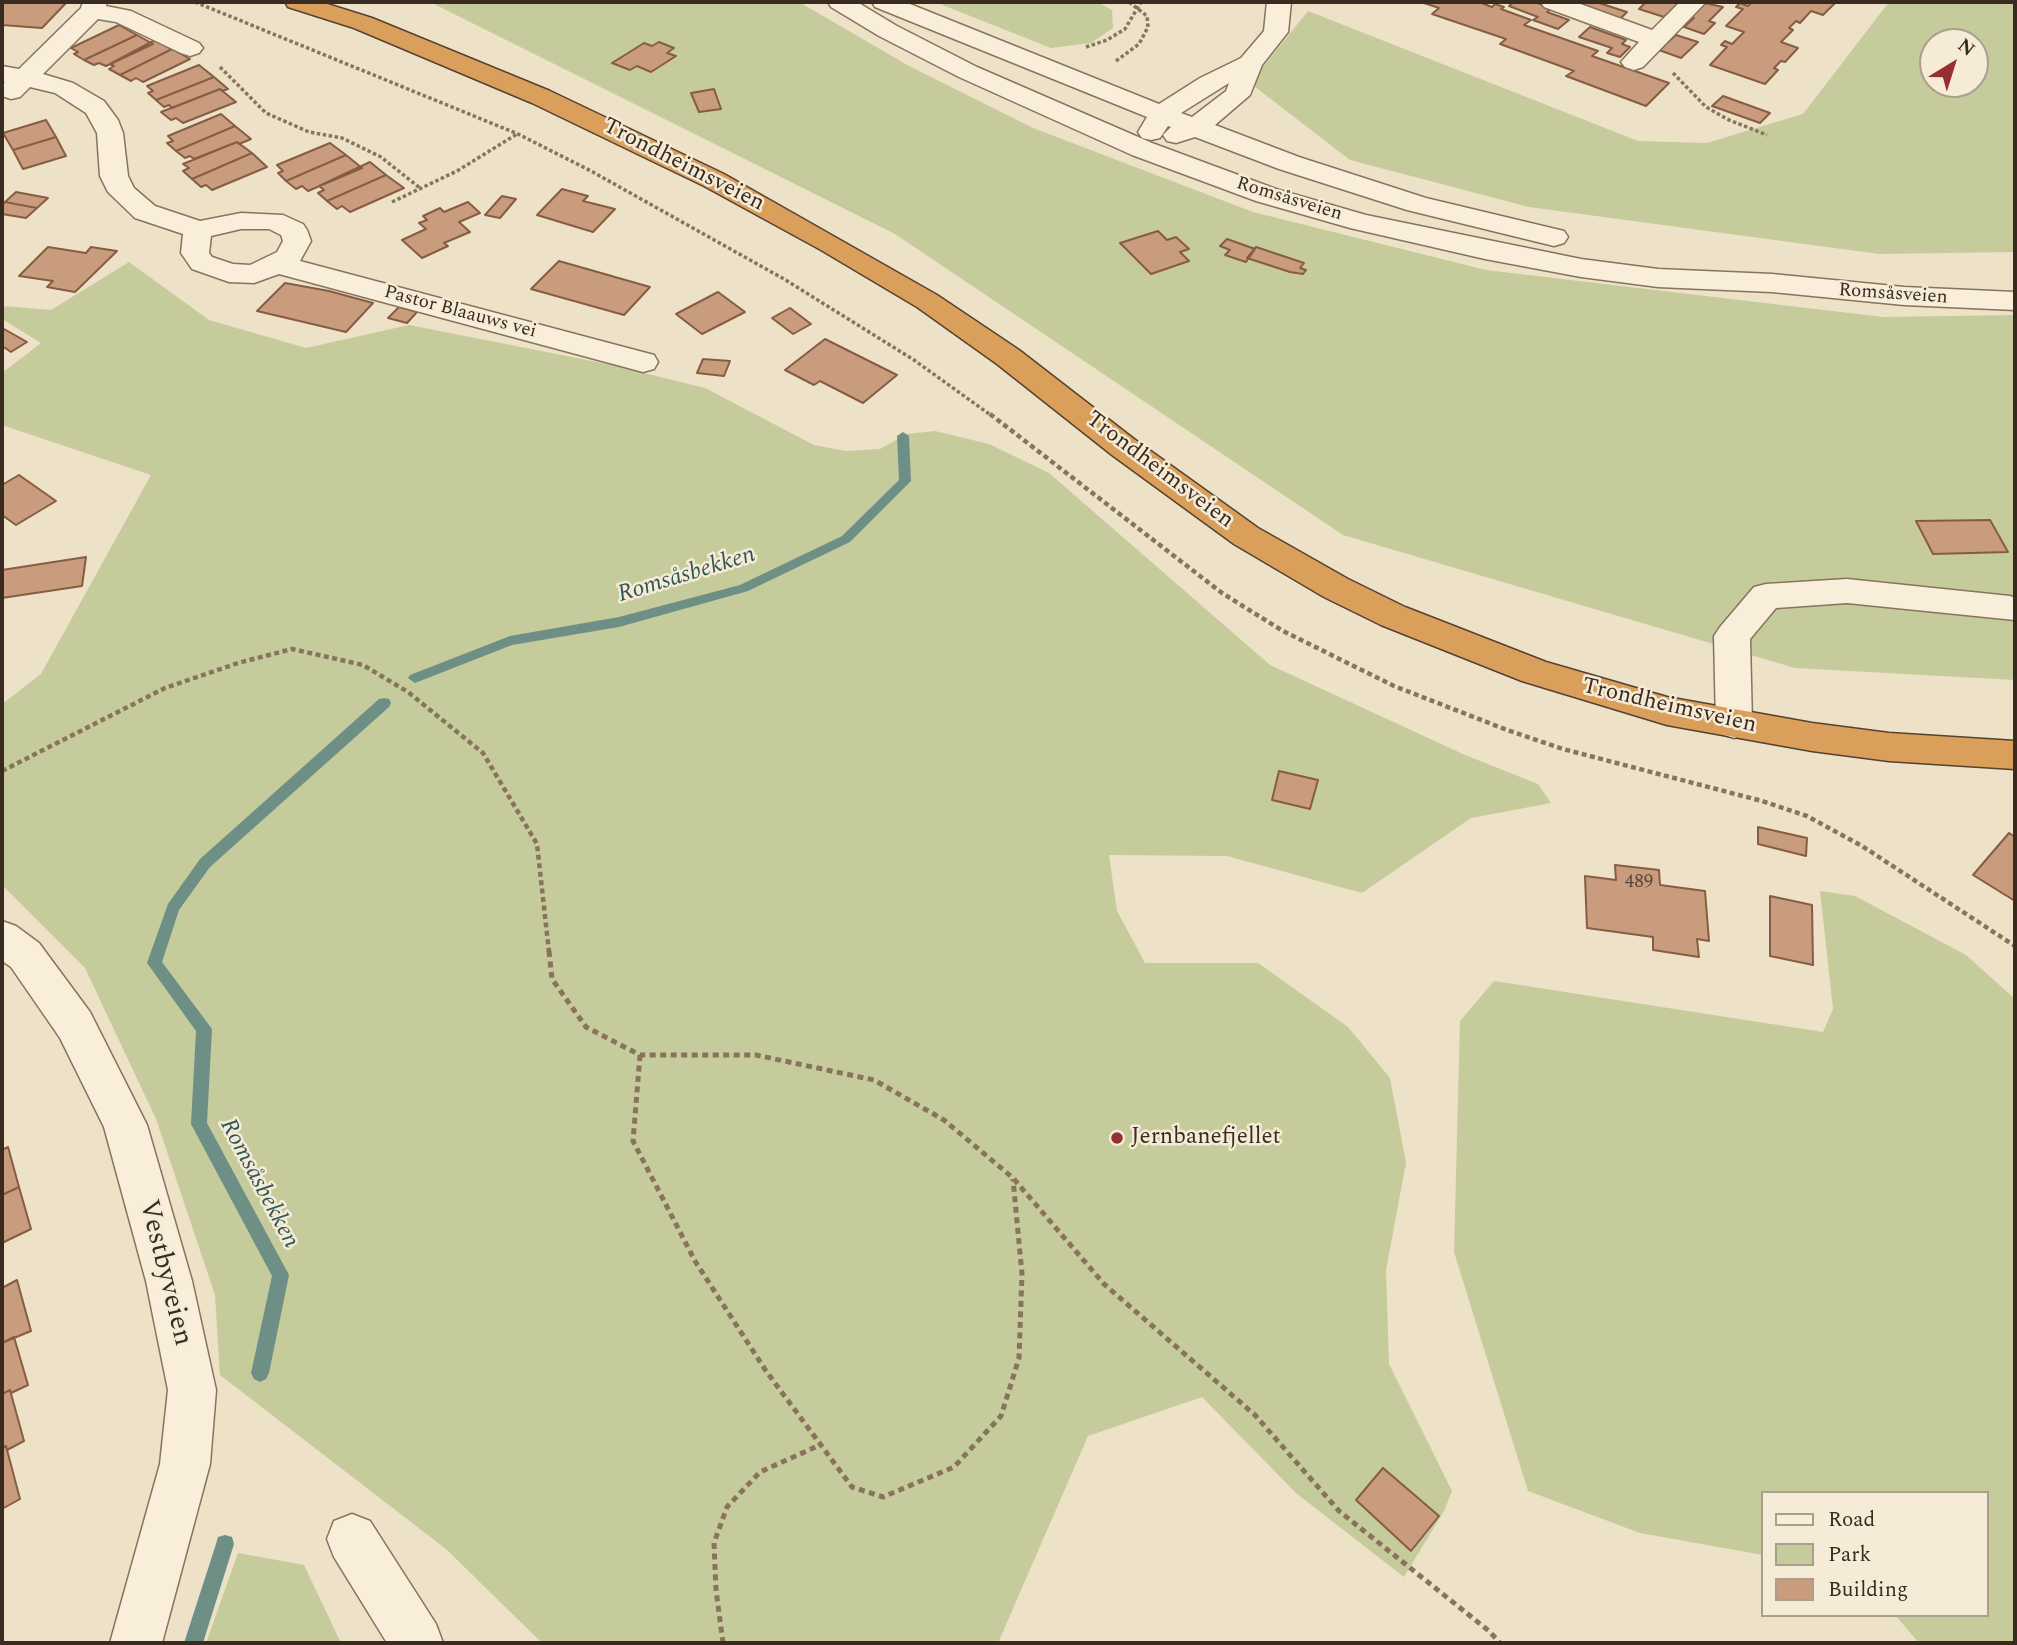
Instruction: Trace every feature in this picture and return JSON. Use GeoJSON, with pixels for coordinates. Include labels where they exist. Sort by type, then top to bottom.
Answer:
{"type":"FeatureCollection","features":[{"type":"Feature","properties":{"kind":"highway","name":"Trondheimsveien"},"geometry":{"type":"LineString","coordinates":[[297,2],[363,23],[484,71],[603,126],[713,180],[885,275],[1008,357],[1123,447],[1247,536],[1336,588],[1438,635],[1535,672],[1667,711],[1734,724],[1889,747],[2015,755]]}},
{"type":"Feature","properties":{"kind":"highway","name":"Trondheimsveien"},"geometry":{"type":"LineString","coordinates":[[323,2],[363,23]]}},
{"type":"Feature","properties":{"kind":"street","name":"Romsåsveien"},"geometry":{"type":"LineString","coordinates":[[840,2],[888,31],[968,72],[1142,149],[1266,195],[1422,237],[1581,268],[1658,278],[2015,301]]}},
{"type":"Feature","properties":{"kind":"street","name":"Romsåsveien"},"geometry":{"type":"LineString","coordinates":[[884,2],[1290,163],[1418,204],[1569,241],[1772,284]]}},
{"type":"Feature","properties":{"kind":"street"},"geometry":{"type":"LineString","coordinates":[[1142,149],[1196,127],[1237,95],[1250,63],[1276,32],[1279,2]]}},
{"type":"Feature","properties":{"kind":"street"},"geometry":{"type":"LineString","coordinates":[[1553,2],[1645,51],[1694,2]]}},
{"type":"Feature","properties":{"kind":"street"},"geometry":{"type":"LineString","coordinates":[[2,100],[13,75],[94,6],[190,48]]}},
{"type":"Feature","properties":{"kind":"street"},"geometry":{"type":"LineString","coordinates":[[1142,149],[1161,114],[1209,83],[1250,63]]}},
{"type":"Feature","properties":{"kind":"street"},"geometry":{"type":"LineString","coordinates":[[13,75],[64,88],[95,107],[105,120],[110,133],[114,176],[122,191],[145,212],[198,230],[257,220],[286,225],[296,234],[297,242],[289,257],[277,264],[254,274],[229,274],[202,263],[195,253],[198,230]]}},
{"type":"Feature","properties":{"kind":"street","name":"Pastor Blaauws vei"},"geometry":{"type":"LineString","coordinates":[[277,264],[643,362]]}},
{"type":"Feature","properties":{"kind":"street"},"geometry":{"type":"LineString","coordinates":[[1734,724],[1732,636],[1766,596],[1847,591],[2010,609]]}},
{"type":"Feature","properties":{"kind":"street","name":"Vestbyveien"},"geometry":{"type":"LineString","coordinates":[[2,939],[25,955],[75,1025],[125,1125],[170,1281],[192,1390],[185,1464],[136,1643]]}},
{"type":"Feature","properties":{"kind":"street"},"geometry":{"type":"LineString","coordinates":[[352,1539],[417,1643]]}},
{"type":"Feature","properties":{"kind":"path"},"geometry":{"type":"LineString","coordinates":[[195,2],[518,134],[591,171],[760,265],[914,360],[977,404],[1222,593],[1283,631],[1394,686],[1507,730],[1574,752],[1762,801],[1807,816],[1861,846],[2015,946]]}},
{"type":"Feature","properties":{"kind":"path"},"geometry":{"type":"LineString","coordinates":[[1109,65],[1132,51],[1146,35],[1149,22],[1147,16],[1129,2]]}},
{"type":"Feature","properties":{"kind":"path"},"geometry":{"type":"LineString","coordinates":[[1076,49],[1116,36],[1125,29],[1141,2]]}},
{"type":"Feature","properties":{"kind":"path"},"geometry":{"type":"LineString","coordinates":[[190,48],[217,64],[266,113],[309,132],[342,138],[371,152],[420,188]]}},
{"type":"Feature","properties":{"kind":"path"},"geometry":{"type":"LineString","coordinates":[[1645,51],[1706,107],[1729,120],[1767,135]]}},
{"type":"Feature","properties":{"kind":"path"},"geometry":{"type":"LineString","coordinates":[[392,202],[457,170],[518,134]]}},
{"type":"Feature","properties":{"kind":"path"},"geometry":{"type":"LineString","coordinates":[[2,771],[165,688],[238,663],[292,649],[363,665],[408,692],[483,753],[537,844],[552,979],[586,1027],[640,1055],[756,1055],[874,1080],[944,1120],[1013,1178],[1104,1284],[1255,1415],[1339,1511],[1489,1631],[1500,1643]]}},
{"type":"Feature","properties":{"kind":"path"},"geometry":{"type":"LineString","coordinates":[[640,1055],[633,1141],[695,1261],[766,1371],[852,1487],[883,1497],[954,1467],[1001,1416],[1019,1358],[1021,1274],[1013,1178]]}},
{"type":"Feature","properties":{"kind":"path"},"geometry":{"type":"LineString","coordinates":[[723,1643],[716,1590],[715,1543],[727,1507],[760,1472],[820,1446]]}},
{"type":"Feature","properties":{"kind":"green space"},"geometry":{"type":"Polygon","coordinates":[[[430,2],[799,2],[909,66],[1033,128],[1253,212],[1486,270],[1883,317],[2015,315],[2015,680],[1795,668],[1343,535],[895,234],[430,2]]]}},
{"type":"Feature","properties":{"kind":"green space"},"geometry":{"type":"Polygon","coordinates":[[[935,2],[1097,2],[1112,10],[1113,28],[1091,43],[1051,48],[935,2]]]}},
{"type":"Feature","properties":{"kind":"green space"},"geometry":{"type":"Polygon","coordinates":[[[1889,2],[2015,2],[2015,252],[1879,254],[1529,207],[1350,160],[1250,83],[1308,11],[1638,141],[1707,143],[1803,114],[1889,2]]]}},
{"type":"Feature","properties":{"kind":"green space"},"geometry":{"type":"Polygon","coordinates":[[[129,262],[209,320],[306,348],[409,325],[607,364],[705,388],[814,445],[846,451],[880,449],[907,434],[935,431],[989,444],[1049,473],[1270,665],[1465,755],[1538,784],[1551,803],[1471,818],[1362,893],[1227,856],[1109,855],[1117,911],[1145,963],[1258,963],[1348,1027],[1390,1078],[1406,1163],[1386,1270],[1389,1364],[1452,1491],[1444,1511],[1404,1577],[1296,1493],[1202,1397],[1088,1436],[998,1643],[542,1643],[446,1549],[220,1375],[215,1295],[156,1119],[85,968],[2,885],[2,704],[41,674],[151,475],[2,425],[2,373],[41,343],[2,319],[2,306],[51,310],[129,262]]]}},
{"type":"Feature","properties":{"kind":"green space"},"geometry":{"type":"Polygon","coordinates":[[[1820,891],[1855,896],[1966,955],[2015,999],[2015,1643],[1919,1643],[1897,1617],[1989,1617],[1989,1491],[1762,1491],[1762,1555],[1640,1533],[1528,1491],[1454,1252],[1460,1021],[1494,981],[1823,1032],[1833,1009],[1820,891]]]}},
{"type":"Feature","properties":{"kind":"green space"},"geometry":{"type":"Polygon","coordinates":[[[238,1553],[304,1565],[341,1643],[206,1643],[238,1553]]]}},
{"type":"Feature","properties":{"kind":"building"},"geometry":{"type":"Polygon","coordinates":[[[2,2],[67,2],[42,28],[2,25],[2,2]]]}},
{"type":"Feature","properties":{"kind":"building"},"geometry":{"type":"Polygon","coordinates":[[[1421,2],[1479,2],[1492,7],[1495,4],[1504,7],[1501,9],[1531,20],[1524,25],[1598,51],[1592,56],[1669,83],[1646,106],[1566,76],[1574,71],[1500,44],[1506,39],[1432,14],[1439,8],[1421,2]]]}},
{"type":"Feature","properties":{"kind":"building"},"geometry":{"type":"Polygon","coordinates":[[[1514,2],[1534,2],[1552,8],[1547,12],[1569,20],[1558,29],[1533,20],[1538,17],[1509,6],[1514,2]]]}},
{"type":"Feature","properties":{"kind":"building"},"geometry":{"type":"Polygon","coordinates":[[[1566,2],[1596,2],[1627,12],[1617,22],[1566,2]]]}},
{"type":"Feature","properties":{"kind":"building"},"geometry":{"type":"Polygon","coordinates":[[[1646,2],[1680,2],[1664,17],[1639,9],[1646,2]]]}},
{"type":"Feature","properties":{"kind":"building"},"geometry":{"type":"Polygon","coordinates":[[[1700,2],[1723,7],[1709,21],[1715,23],[1704,34],[1684,27],[1694,18],[1686,15],[1700,2]]]}},
{"type":"Feature","properties":{"kind":"building"},"geometry":{"type":"Polygon","coordinates":[[[1752,2],[1836,2],[1823,15],[1811,11],[1800,23],[1796,21],[1789,28],[1793,30],[1781,42],[1798,48],[1785,62],[1781,61],[1774,68],[1778,70],[1765,84],[1710,65],[1727,47],[1721,45],[1725,41],[1732,44],[1744,32],[1726,26],[1743,9],[1736,7],[1740,3],[1748,6],[1752,2]]]}},
{"type":"Feature","properties":{"kind":"building"},"geometry":{"type":"Polygon","coordinates":[[[119,25],[137,35],[84,60],[74,54],[78,52],[71,48],[119,25]]]}},
{"type":"Feature","properties":{"kind":"building"},"geometry":{"type":"Polygon","coordinates":[[[1590,27],[1626,40],[1622,44],[1630,47],[1620,57],[1607,53],[1612,48],[1579,37],[1590,27]]]}},
{"type":"Feature","properties":{"kind":"building"},"geometry":{"type":"Polygon","coordinates":[[[137,35],[153,44],[106,66],[99,63],[94,65],[84,60],[137,35]]]}},
{"type":"Feature","properties":{"kind":"building"},"geometry":{"type":"Polygon","coordinates":[[[1676,35],[1698,42],[1681,58],[1659,50],[1676,35]]]}},
{"type":"Feature","properties":{"kind":"building"},"geometry":{"type":"Polygon","coordinates":[[[155,40],[172,49],[120,75],[109,69],[114,66],[110,64],[155,40]]]}},
{"type":"Feature","properties":{"kind":"building"},"geometry":{"type":"Polygon","coordinates":[[[659,42],[674,48],[667,53],[676,56],[651,72],[637,66],[630,70],[612,63],[644,43],[652,46],[659,42]]]}},
{"type":"Feature","properties":{"kind":"building"},"geometry":{"type":"Polygon","coordinates":[[[172,49],[190,59],[143,82],[136,78],[131,81],[120,75],[172,49]]]}},
{"type":"Feature","properties":{"kind":"building"},"geometry":{"type":"Polygon","coordinates":[[[199,65],[214,77],[156,100],[148,93],[153,91],[147,86],[199,65]]]}},
{"type":"Feature","properties":{"kind":"building"},"geometry":{"type":"Polygon","coordinates":[[[214,77],[228,89],[220,89],[172,108],[169,105],[164,107],[156,100],[214,77]]]}},
{"type":"Feature","properties":{"kind":"building"},"geometry":{"type":"Polygon","coordinates":[[[220,89],[236,102],[183,123],[176,118],[171,120],[161,112],[220,89]]]}},
{"type":"Feature","properties":{"kind":"building"},"geometry":{"type":"Polygon","coordinates":[[[714,89],[721,109],[699,112],[691,93],[714,89]]]}},
{"type":"Feature","properties":{"kind":"building"},"geometry":{"type":"Polygon","coordinates":[[[1723,96],[1770,113],[1760,123],[1712,106],[1723,96]]]}},
{"type":"Feature","properties":{"kind":"building"},"geometry":{"type":"Polygon","coordinates":[[[221,114],[235,126],[176,151],[167,143],[173,141],[168,136],[221,114]]]}},
{"type":"Feature","properties":{"kind":"building"},"geometry":{"type":"Polygon","coordinates":[[[46,120],[56,137],[13,150],[3,133],[46,120]]]}},
{"type":"Feature","properties":{"kind":"building"},"geometry":{"type":"Polygon","coordinates":[[[235,126],[251,139],[194,159],[190,156],[185,158],[176,151],[235,126]]]}},
{"type":"Feature","properties":{"kind":"building"},"geometry":{"type":"Polygon","coordinates":[[[56,137],[66,156],[23,169],[13,150],[56,137]]]}},
{"type":"Feature","properties":{"kind":"building"},"geometry":{"type":"Polygon","coordinates":[[[237,142],[252,153],[192,179],[183,171],[189,168],[183,164],[237,142]]]}},
{"type":"Feature","properties":{"kind":"building"},"geometry":{"type":"Polygon","coordinates":[[[330,143],[346,155],[286,181],[278,173],[283,171],[277,165],[330,143]]]}},
{"type":"Feature","properties":{"kind":"building"},"geometry":{"type":"Polygon","coordinates":[[[252,153],[267,167],[212,190],[206,185],[201,187],[192,179],[252,153]]]}},
{"type":"Feature","properties":{"kind":"building"},"geometry":{"type":"Polygon","coordinates":[[[346,155],[362,168],[308,191],[302,186],[296,189],[286,181],[346,155]]]}},
{"type":"Feature","properties":{"kind":"building"},"geometry":{"type":"Polygon","coordinates":[[[370,162],[386,175],[327,201],[318,193],[324,190],[319,186],[370,162]]]}},
{"type":"Feature","properties":{"kind":"building"},"geometry":{"type":"Polygon","coordinates":[[[386,175],[404,188],[350,212],[342,206],[337,209],[327,201],[386,175]]]}},
{"type":"Feature","properties":{"kind":"building"},"geometry":{"type":"Polygon","coordinates":[[[562,189],[588,196],[583,201],[615,209],[593,232],[537,215],[562,189]]]}},
{"type":"Feature","properties":{"kind":"building"},"geometry":{"type":"Polygon","coordinates":[[[16,192],[48,198],[37,208],[5,202],[16,192]]]}},
{"type":"Feature","properties":{"kind":"building"},"geometry":{"type":"Polygon","coordinates":[[[502,196],[516,199],[500,218],[485,215],[502,196]]]}},
{"type":"Feature","properties":{"kind":"building"},"geometry":{"type":"Polygon","coordinates":[[[5,202],[37,208],[26,218],[2,214],[2,205],[5,202]]]}},
{"type":"Feature","properties":{"kind":"building"},"geometry":{"type":"Polygon","coordinates":[[[468,202],[480,213],[459,222],[470,232],[444,243],[448,246],[422,258],[402,240],[426,229],[419,223],[427,220],[423,216],[440,208],[444,212],[468,202]]]}},
{"type":"Feature","properties":{"kind":"building"},"geometry":{"type":"Polygon","coordinates":[[[1158,231],[1167,240],[1176,237],[1189,249],[1180,252],[1189,261],[1151,274],[1120,243],[1158,231]]]}},
{"type":"Feature","properties":{"kind":"building"},"geometry":{"type":"Polygon","coordinates":[[[1227,239],[1255,249],[1246,262],[1225,255],[1230,250],[1220,246],[1227,239]]]}},
{"type":"Feature","properties":{"kind":"building"},"geometry":{"type":"Polygon","coordinates":[[[48,247],[86,253],[91,247],[117,251],[75,292],[47,287],[53,281],[19,276],[48,247]]]}},
{"type":"Feature","properties":{"kind":"building"},"geometry":{"type":"Polygon","coordinates":[[[1256,247],[1304,263],[1300,268],[1306,270],[1303,274],[1290,272],[1247,258],[1256,247]]]}},
{"type":"Feature","properties":{"kind":"building"},"geometry":{"type":"Polygon","coordinates":[[[559,261],[650,287],[624,315],[531,289],[559,261]]]}},
{"type":"Feature","properties":{"kind":"building"},"geometry":{"type":"Polygon","coordinates":[[[285,283],[373,303],[346,332],[257,311],[285,283]]]}},
{"type":"Feature","properties":{"kind":"building"},"geometry":{"type":"Polygon","coordinates":[[[718,292],[745,312],[702,334],[676,314],[718,292]]]}},
{"type":"Feature","properties":{"kind":"building"},"geometry":{"type":"Polygon","coordinates":[[[399,307],[417,312],[407,323],[388,318],[399,307]]]}},
{"type":"Feature","properties":{"kind":"building"},"geometry":{"type":"Polygon","coordinates":[[[790,308],[811,324],[793,334],[772,318],[790,308]]]}},
{"type":"Feature","properties":{"kind":"building"},"geometry":{"type":"Polygon","coordinates":[[[4,329],[27,342],[11,352],[2,346],[4,329]]]}},
{"type":"Feature","properties":{"kind":"building"},"geometry":{"type":"Polygon","coordinates":[[[825,339],[897,375],[863,403],[820,381],[814,385],[785,370],[825,339]]]}},
{"type":"Feature","properties":{"kind":"building"},"geometry":{"type":"Polygon","coordinates":[[[703,359],[730,361],[724,376],[697,373],[703,359]]]}},
{"type":"Feature","properties":{"kind":"building"},"geometry":{"type":"Polygon","coordinates":[[[19,475],[56,501],[16,525],[2,515],[2,485],[19,475]]]}},
{"type":"Feature","properties":{"kind":"building"},"geometry":{"type":"Polygon","coordinates":[[[1990,520],[2008,552],[1933,554],[1916,521],[1990,520]]]}},
{"type":"Feature","properties":{"kind":"building"},"geometry":{"type":"Polygon","coordinates":[[[86,557],[82,586],[2,598],[2,570],[86,557]]]}},
{"type":"Feature","properties":{"kind":"building"},"geometry":{"type":"Polygon","coordinates":[[[1279,771],[1318,780],[1310,809],[1272,800],[1279,771]]]}},
{"type":"Feature","properties":{"kind":"building"},"geometry":{"type":"Polygon","coordinates":[[[1758,827],[1807,838],[1806,856],[1758,844],[1758,827]]]}},
{"type":"Feature","properties":{"kind":"building"},"geometry":{"type":"Polygon","coordinates":[[[2009,833],[2015,837],[2015,901],[1973,875],[2009,833]]]}},
{"type":"Feature","properties":{"kind":"building"},"geometry":{"type":"Polygon","coordinates":[[[1615,865],[1659,870],[1660,885],[1705,891],[1709,941],[1697,939],[1699,957],[1653,950],[1653,937],[1587,928],[1585,876],[1616,880],[1615,865]]]}},
{"type":"Feature","properties":{"kind":"building"},"geometry":{"type":"Polygon","coordinates":[[[1770,896],[1812,905],[1813,965],[1770,956],[1770,896]]]}},
{"type":"Feature","properties":{"kind":"building"},"geometry":{"type":"Polygon","coordinates":[[[8,1147],[19,1187],[2,1195],[2,1150],[8,1147]]]}},
{"type":"Feature","properties":{"kind":"building"},"geometry":{"type":"Polygon","coordinates":[[[19,1187],[31,1229],[2,1243],[2,1195],[19,1187]]]}},
{"type":"Feature","properties":{"kind":"building"},"geometry":{"type":"Polygon","coordinates":[[[17,1280],[31,1331],[2,1343],[2,1288],[17,1280]]]}},
{"type":"Feature","properties":{"kind":"building"},"geometry":{"type":"Polygon","coordinates":[[[14,1337],[28,1385],[2,1394],[2,1343],[14,1337]]]}},
{"type":"Feature","properties":{"kind":"building"},"geometry":{"type":"Polygon","coordinates":[[[10,1390],[24,1441],[7,1450],[6,1446],[2,1448],[2,1394],[10,1390]]]}},
{"type":"Feature","properties":{"kind":"building"},"geometry":{"type":"Polygon","coordinates":[[[6,1446],[20,1499],[2,1509],[2,1448],[6,1446]]]}},
{"type":"Feature","properties":{"kind":"building"},"geometry":{"type":"Polygon","coordinates":[[[1383,1468],[1439,1516],[1411,1551],[1356,1500],[1383,1468]]]}},
{"type":"Feature","properties":{"kind":"waterway","name":"Romsåsbekken"},"geometry":{"type":"LineString","coordinates":[[415,678],[510,641],[619,622],[744,588],[846,539],[905,481],[903,436]]}},
{"type":"Feature","properties":{"kind":"waterway","name":"Romsåsbekken"},"geometry":{"type":"LineString","coordinates":[[260,1373],[281,1275],[199,1124],[204,1029],[154,963],[173,908],[205,863],[384,703]]}},
{"type":"Feature","properties":{"kind":"waterway","name":"Romsåsbekken"},"geometry":{"type":"LineString","coordinates":[[193,1643],[225,1544]]}},
{"type":"Feature","properties":{"kind":"place","name":"Jernbanefjellet"},"geometry":{"type":"Point","coordinates":[1117,1138]}}]}
